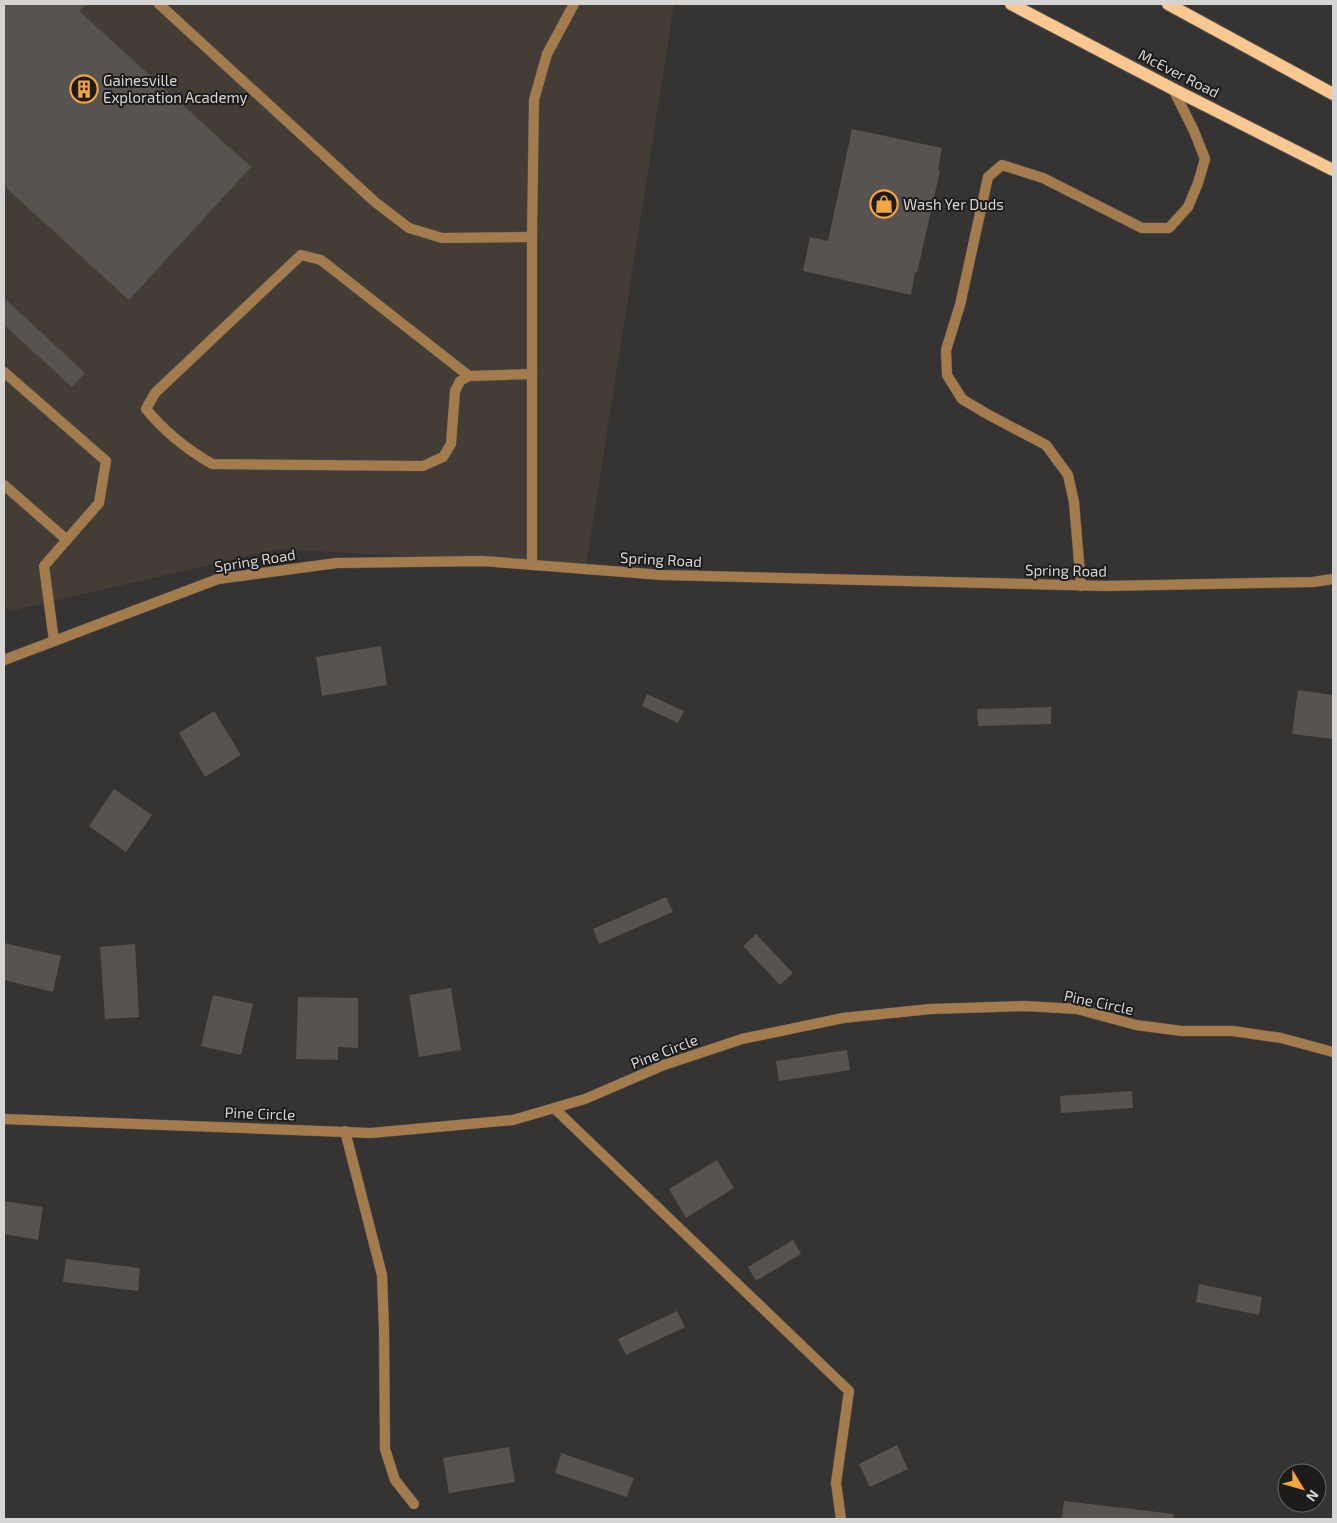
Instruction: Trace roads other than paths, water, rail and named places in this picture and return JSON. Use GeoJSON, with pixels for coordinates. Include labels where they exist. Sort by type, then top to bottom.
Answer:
{"type":"FeatureCollection","features":[{"type":"Feature","properties":{"kind":"main road","name":"McEver Road"},"geometry":{"type":"LineString","coordinates":[[1010,4],[1333,170]]}},
{"type":"Feature","properties":{"kind":"main road"},"geometry":{"type":"LineString","coordinates":[[1168,4],[1333,94]]}},
{"type":"Feature","properties":{"kind":"street"},"geometry":{"type":"LineString","coordinates":[[160,4],[375,202],[409,228],[442,238],[532,237]]}},
{"type":"Feature","properties":{"kind":"street"},"geometry":{"type":"LineString","coordinates":[[532,565],[534,100],[547,54],[574,4]]}},
{"type":"Feature","properties":{"kind":"street"},"geometry":{"type":"LineString","coordinates":[[1081,586],[1074,502],[1068,475],[1046,445],[962,399],[947,375],[946,350],[960,305],[988,177],[1002,166],[1043,178],[1142,228],[1169,228],[1188,207],[1198,184],[1204,159],[1194,131],[1173,89]]}},
{"type":"Feature","properties":{"kind":"street"},"geometry":{"type":"LineString","coordinates":[[469,376],[321,260],[300,255],[156,393],[146,408],[155,420],[195,454],[212,464],[423,466],[444,458],[451,444],[455,391],[460,382],[469,376],[532,374]]}},
{"type":"Feature","properties":{"kind":"street"},"geometry":{"type":"LineString","coordinates":[[4,372],[106,461],[99,503],[44,566],[54,641]]}},
{"type":"Feature","properties":{"kind":"street"},"geometry":{"type":"LineString","coordinates":[[4,485],[67,540]]}},
{"type":"Feature","properties":{"kind":"street","name":"Spring Road"},"geometry":{"type":"LineString","coordinates":[[4,660],[218,579],[337,563],[483,560],[662,575],[1081,586],[1303,582],[1333,579]]}},
{"type":"Feature","properties":{"kind":"street","name":"Pine Circle"},"geometry":{"type":"LineString","coordinates":[[4,1119],[371,1133],[504,1121],[585,1099],[664,1065],[742,1039],[843,1018],[931,1008],[1024,1006],[1077,1009],[1136,1025],[1182,1031],[1233,1031],[1281,1038],[1333,1052]]}},
{"type":"Feature","properties":{"kind":"street"},"geometry":{"type":"LineString","coordinates":[[554,1108],[849,1391],[836,1483],[841,1519]]}},
{"type":"Feature","properties":{"kind":"street"},"geometry":{"type":"LineString","coordinates":[[345,1132],[382,1275],[385,1450],[395,1480],[414,1504]]}},
{"type":"Feature","properties":{"kind":"place","name":"Gainesville Exploration Academy"},"geometry":{"type":"Point","coordinates":[84,89]}},
{"type":"Feature","properties":{"kind":"place","name":"Wash Yer Duds"},"geometry":{"type":"Point","coordinates":[884,204]}}]}
